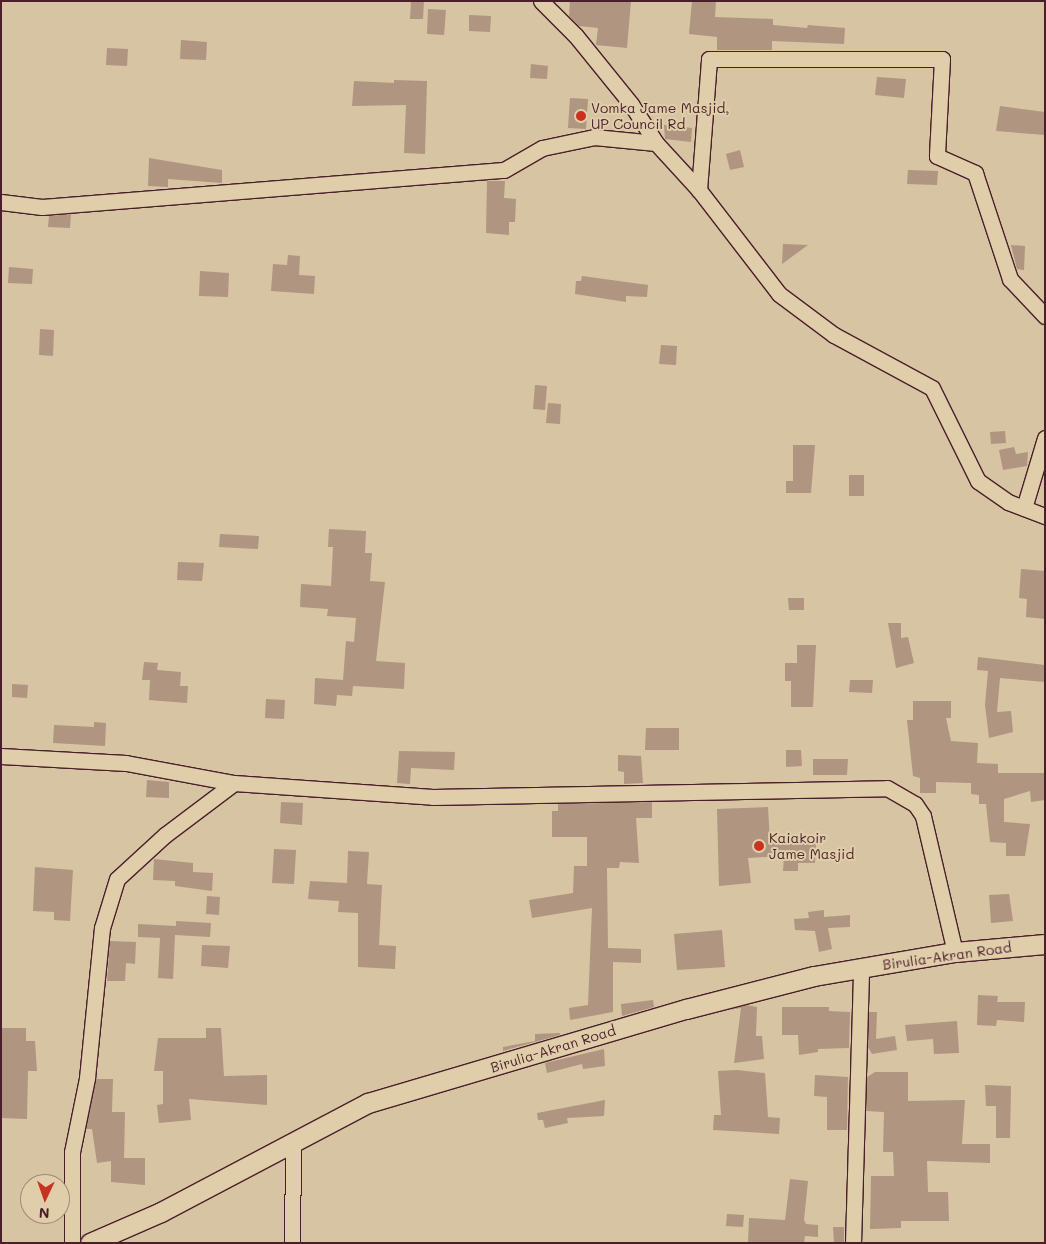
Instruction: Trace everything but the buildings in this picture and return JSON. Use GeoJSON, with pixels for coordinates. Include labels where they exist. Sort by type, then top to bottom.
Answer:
{"type":"FeatureCollection","features":[{"type":"Feature","properties":{"kind":"street"},"geometry":{"type":"LineString","coordinates":[[541,1],[576,36],[619,89],[656,143],[699,190],[779,294],[834,335],[932,388],[978,481],[1024,508],[1045,516]]}},
{"type":"Feature","properties":{"kind":"street"},"geometry":{"type":"LineString","coordinates":[[699,190],[709,59],[942,59],[937,156],[975,173],[1010,279],[1045,316]]}},
{"type":"Feature","properties":{"kind":"street"},"geometry":{"type":"LineString","coordinates":[[1,202],[42,207],[504,170],[542,148],[594,136],[656,143]]}},
{"type":"Feature","properties":{"kind":"street"},"geometry":{"type":"LineString","coordinates":[[1024,508],[1045,438]]}},
{"type":"Feature","properties":{"kind":"street"},"geometry":{"type":"LineString","coordinates":[[1,756],[126,763],[234,783],[433,797],[887,788],[915,804],[923,816],[955,952]]}},
{"type":"Feature","properties":{"kind":"street"},"geometry":{"type":"LineString","coordinates":[[72,1243],[72,1152],[87,1078],[102,928],[118,880],[165,836],[234,783]]}},
{"type":"Feature","properties":{"kind":"street","name":"Birulia-Akran Road"},"geometry":{"type":"LineString","coordinates":[[90,1243],[161,1212],[368,1103],[686,1009],[861,968],[955,952],[1045,944]]}},
{"type":"Feature","properties":{"kind":"street"},"geometry":{"type":"LineString","coordinates":[[853,1243],[861,968]]}},
{"type":"Feature","properties":{"kind":"street"},"geometry":{"type":"LineString","coordinates":[[292,1243],[293,1143]]}},
{"type":"Feature","properties":{"kind":"place","name":"Vomka Jame Masjid, UP Council Rd"},"geometry":{"type":"Point","coordinates":[581,116]}},
{"type":"Feature","properties":{"kind":"place","name":"Kaiakoir Jame Masjid"},"geometry":{"type":"Point","coordinates":[759,846]}}]}
